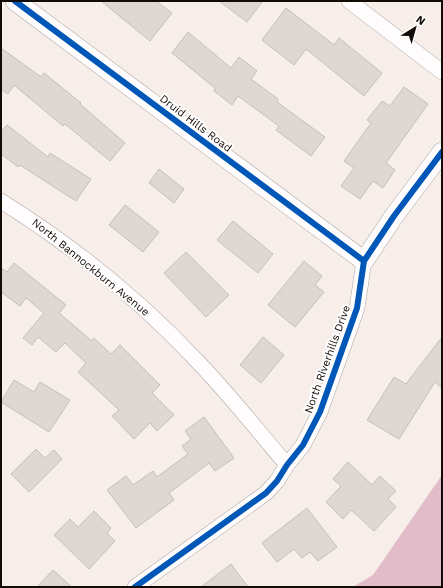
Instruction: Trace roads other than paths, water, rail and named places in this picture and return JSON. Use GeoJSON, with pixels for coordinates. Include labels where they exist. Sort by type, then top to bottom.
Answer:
{"type":"FeatureCollection","features":[{"type":"Feature","properties":{"kind":"street","name":"Druid Hills Road"},"geometry":{"type":"LineString","coordinates":[[15,1],[364,261]]}},
{"type":"Feature","properties":{"kind":"street"},"geometry":{"type":"LineString","coordinates":[[350,1],[442,72]]}},
{"type":"Feature","properties":{"kind":"street","name":"North Riverhills Drive"},"geometry":{"type":"LineString","coordinates":[[135,587],[266,493],[277,481],[287,465],[303,445],[320,412],[357,308],[364,261],[394,216],[442,152]]}},
{"type":"Feature","properties":{"kind":"street","name":"North Bannockburn Avenue"},"geometry":{"type":"LineString","coordinates":[[1,201],[32,220],[137,302],[198,362],[287,465]]}}]}
